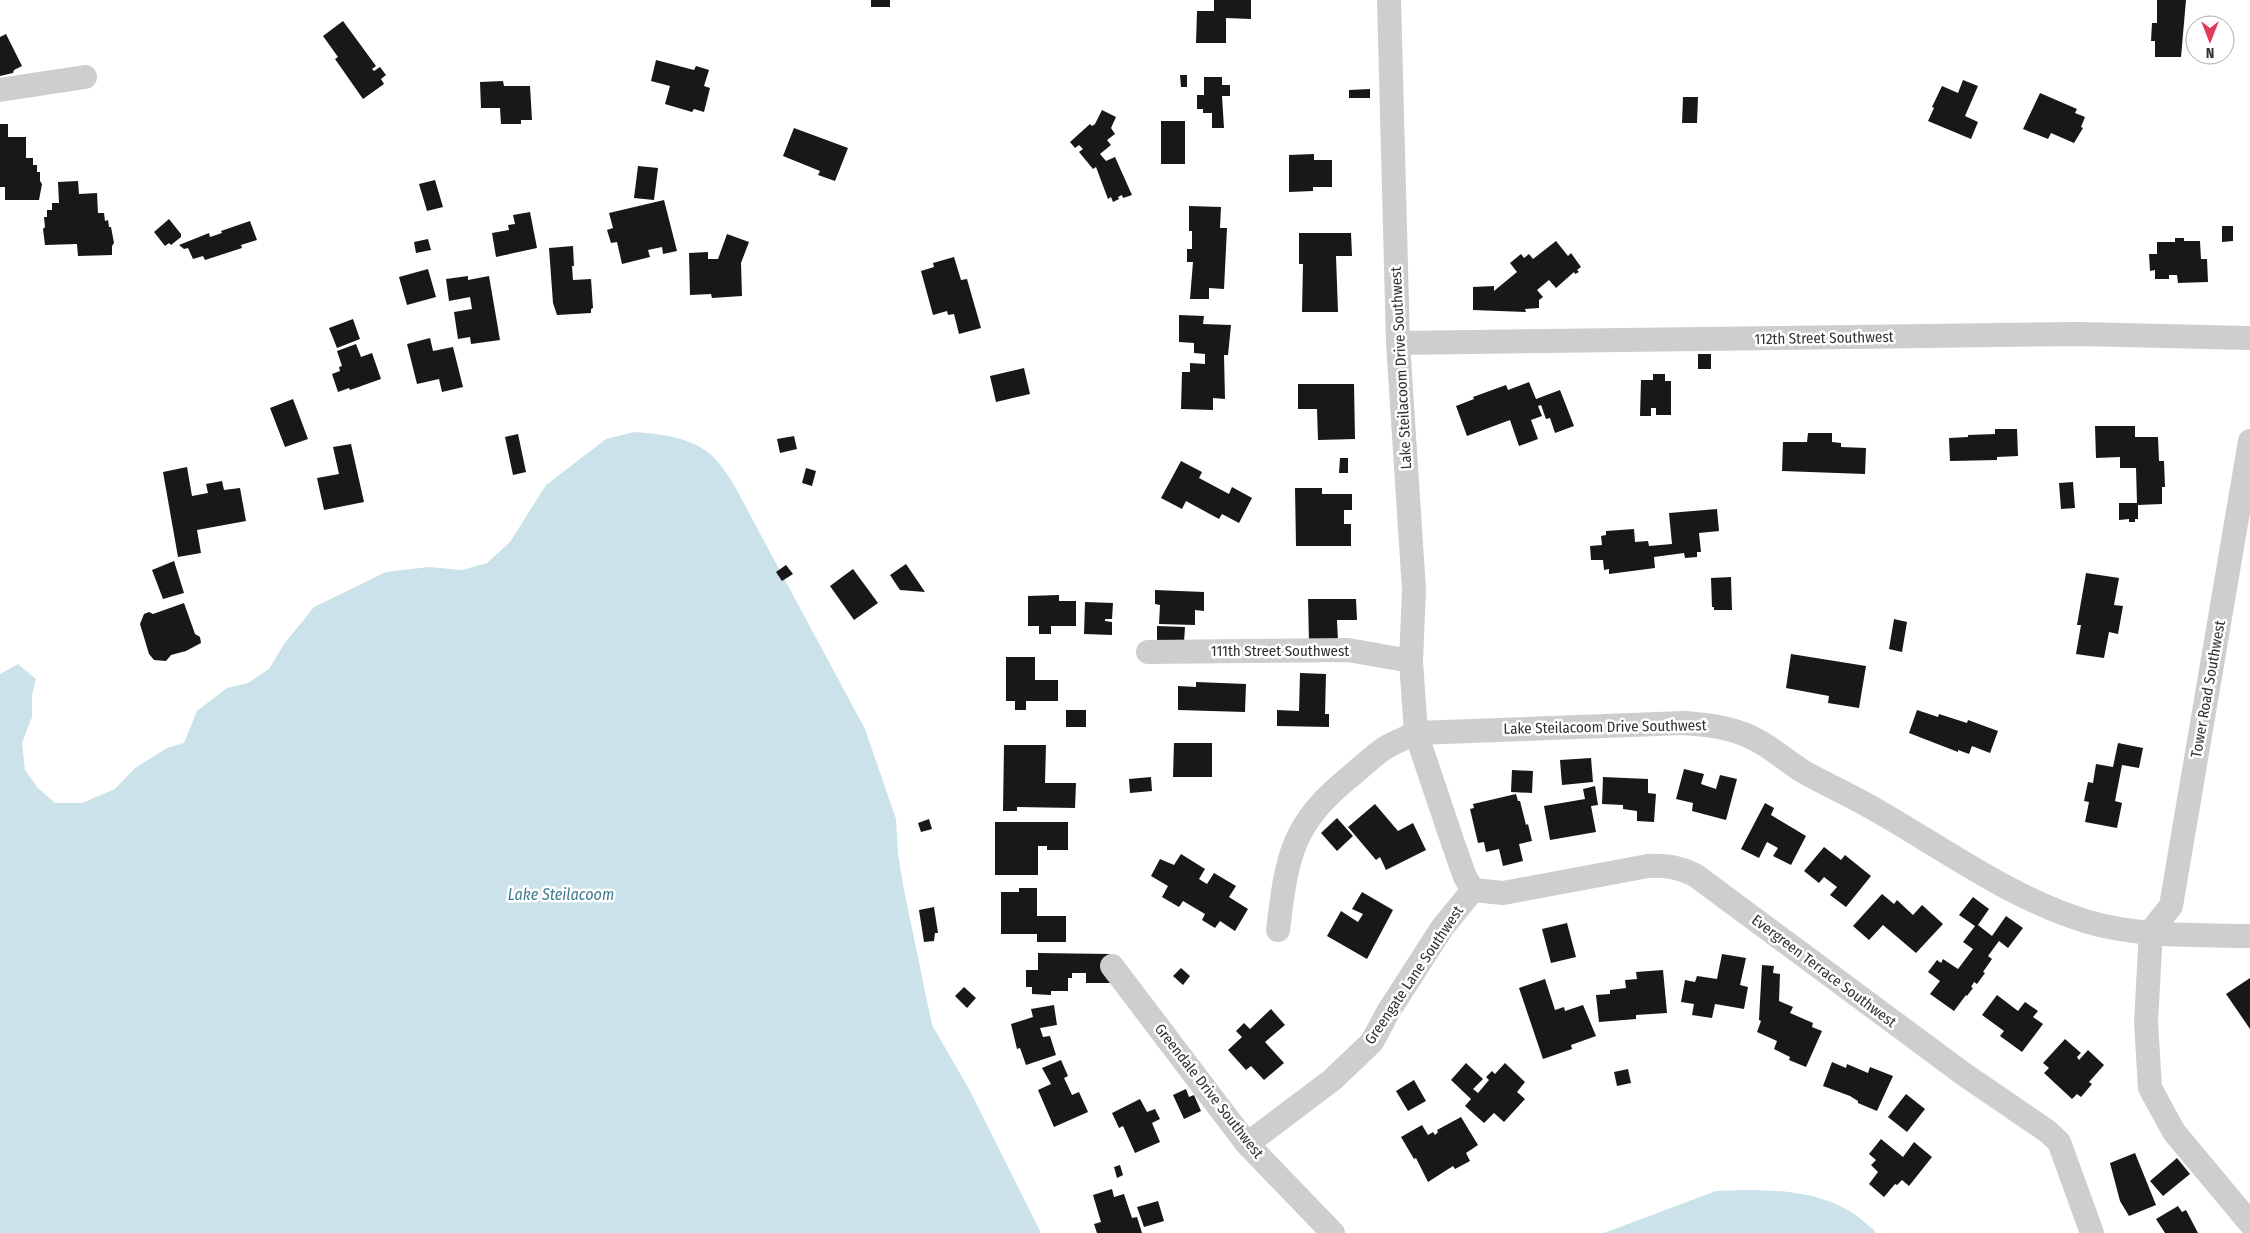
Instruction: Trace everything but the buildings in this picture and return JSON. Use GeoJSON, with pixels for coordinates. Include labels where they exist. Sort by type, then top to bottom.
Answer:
{"type":"FeatureCollection","features":[{"type":"Feature","properties":{"kind":"street","name":"Lake Steilacoom Drive Southwest"},"geometry":{"type":"LineString","coordinates":[[1390,0],[1398,343],[1414,590],[1410,661],[1416,734],[1684,723],[1720,726],[1759,741],[1803,771],[1880,813],[1981,874],[2084,921],[2113,927],[2152,931],[2250,936]]}},
{"type":"Feature","properties":{"kind":"street"},"geometry":{"type":"LineString","coordinates":[[0,90],[85,77]]}},
{"type":"Feature","properties":{"kind":"street","name":"112th Street Southwest"},"geometry":{"type":"LineString","coordinates":[[1398,343],[2078,334],[2250,338]]}},
{"type":"Feature","properties":{"kind":"street","name":"Tower Road Southwest"},"geometry":{"type":"LineString","coordinates":[[2152,931],[2171,906],[2250,441]]}},
{"type":"Feature","properties":{"kind":"street","name":"111th Street Southwest"},"geometry":{"type":"LineString","coordinates":[[1148,652],[1348,650],[1400,661],[1410,661]]}},
{"type":"Feature","properties":{"kind":"street"},"geometry":{"type":"LineString","coordinates":[[1278,930],[1283,886],[1290,857],[1300,831],[1310,815],[1329,793],[1385,748],[1416,734]]}},
{"type":"Feature","properties":{"kind":"street","name":"Greengate Lane Southwest"},"geometry":{"type":"LineString","coordinates":[[1247,1144],[1332,1080],[1372,1042],[1388,1012],[1442,928],[1473,890],[1465,877],[1416,734]]}},
{"type":"Feature","properties":{"kind":"street","name":"Evergreen Terrace Southwest"},"geometry":{"type":"LineString","coordinates":[[1473,890],[1503,894],[1648,866],[1666,865],[1678,867],[1695,875],[1965,1075],[2047,1131],[2059,1142],[2092,1233]]}},
{"type":"Feature","properties":{"kind":"street"},"geometry":{"type":"LineString","coordinates":[[2152,931],[2146,1022],[2150,1088],[2174,1132],[2250,1223]]}},
{"type":"Feature","properties":{"kind":"street","name":"Greendale Drive Southwest"},"geometry":{"type":"LineString","coordinates":[[1112,966],[1247,1144],[1334,1233]]}},
{"type":"Feature","properties":{"kind":"water","name":"Lake Steilacoom"},"geometry":{"type":"Polygon","coordinates":[[[634,432],[657,434],[691,442],[710,454],[720,465],[734,485],[865,729],[896,819],[898,854],[904,890],[932,1025],[969,1089],[1041,1233],[0,1233],[0,674],[18,664],[36,679],[32,695],[32,717],[22,743],[25,770],[37,787],[55,803],[82,803],[115,789],[135,768],[167,748],[184,743],[197,711],[227,688],[248,683],[269,669],[284,644],[314,607],[386,572],[429,567],[462,570],[487,563],[510,542],[546,485],[606,439],[634,432]]]}},
{"type":"Feature","properties":{"kind":"water"},"geometry":{"type":"Polygon","coordinates":[[[1743,1190],[1796,1193],[1834,1203],[1857,1216],[1875,1233],[1604,1233],[1716,1191],[1743,1190]]]}}]}
